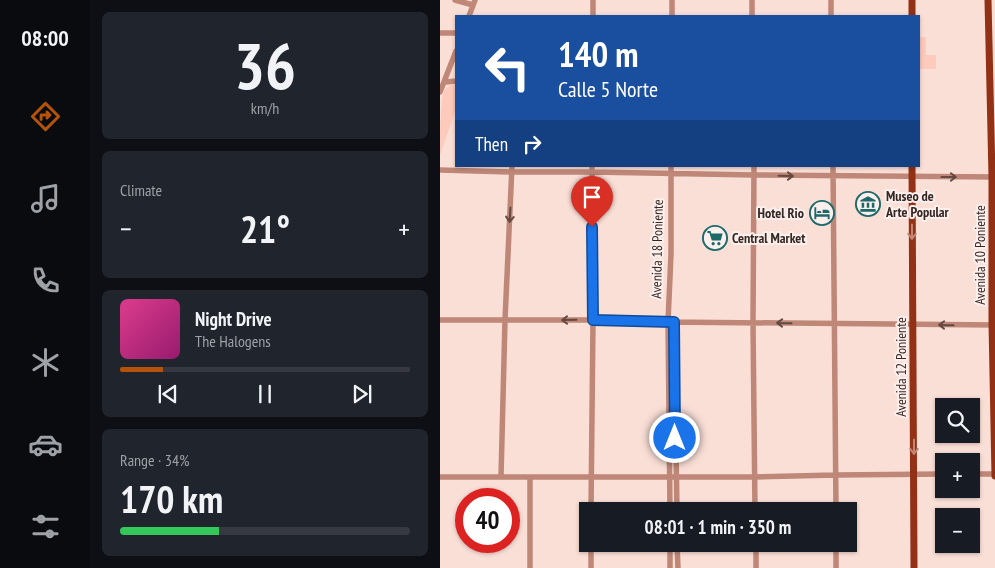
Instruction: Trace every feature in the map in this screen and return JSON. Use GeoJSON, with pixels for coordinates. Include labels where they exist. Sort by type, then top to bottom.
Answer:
{"type":"FeatureCollection","features":[{"type":"Feature","properties":{"kind":"main road"},"geometry":{"type":"LineString","coordinates":[[912,0],[912,15]]}},
{"type":"Feature","properties":{"kind":"main road","name":"Avenida 10 Poniente"},"geometry":{"type":"LineString","coordinates":[[988,0],[993,177],[995,475]]}},
{"type":"Feature","properties":{"kind":"main road","name":"Avenida 12 Poniente"},"geometry":{"type":"LineString","coordinates":[[912,167],[914,568]]}},
{"type":"Feature","properties":{"kind":"street"},"geometry":{"type":"LineString","coordinates":[[455,0],[474,2],[469,15]]}},
{"type":"Feature","properties":{"kind":"street"},"geometry":{"type":"LineString","coordinates":[[593,0],[593,15]]}},
{"type":"Feature","properties":{"kind":"street"},"geometry":{"type":"LineString","coordinates":[[672,0],[672,15]]}},
{"type":"Feature","properties":{"kind":"street"},"geometry":{"type":"LineString","coordinates":[[752,0],[752,15]]}},
{"type":"Feature","properties":{"kind":"street"},"geometry":{"type":"LineString","coordinates":[[831,0],[831,15]]}},
{"type":"Feature","properties":{"kind":"street"},"geometry":{"type":"LineString","coordinates":[[440,33],[455,33]]}},
{"type":"Feature","properties":{"kind":"street"},"geometry":{"type":"LineString","coordinates":[[440,92],[455,54]]}},
{"type":"Feature","properties":{"kind":"street"},"geometry":{"type":"LineString","coordinates":[[445,82],[455,81]]}},
{"type":"Feature","properties":{"kind":"street","name":"Avenida 18 Poniente"},"geometry":{"type":"LineString","coordinates":[[671,167],[671,502]]}},
{"type":"Feature","properties":{"kind":"street"},"geometry":{"type":"LineString","coordinates":[[754,167],[755,502]]}},
{"type":"Feature","properties":{"kind":"street"},"geometry":{"type":"LineString","coordinates":[[834,167],[836,502]]}},
{"type":"Feature","properties":{"kind":"street"},"geometry":{"type":"LineString","coordinates":[[500,477],[512,169]]}},
{"type":"Feature","properties":{"kind":"street"},"geometry":{"type":"LineString","coordinates":[[440,170],[592,169],[671,174],[993,177]]}},
{"type":"Feature","properties":{"kind":"street"},"geometry":{"type":"LineString","coordinates":[[591,502],[593,320],[592,169]]}},
{"type":"Feature","properties":{"kind":"street"},"geometry":{"type":"LineString","coordinates":[[440,320],[994,325]]}},
{"type":"Feature","properties":{"kind":"street"},"geometry":{"type":"LineString","coordinates":[[440,476],[755,477],[935,474]]}},
{"type":"Feature","properties":{"kind":"street"},"geometry":{"type":"LineString","coordinates":[[980,474],[995,475]]}},
{"type":"Feature","properties":{"kind":"street"},"geometry":{"type":"LineString","coordinates":[[530,477],[530,568]]}},
{"type":"Feature","properties":{"kind":"street","name":"Avenida 18 Poniente"},"geometry":{"type":"LineString","coordinates":[[672,477],[675,502]]}},
{"type":"Feature","properties":{"kind":"street"},"geometry":{"type":"LineString","coordinates":[[591,552],[591,568]]}},
{"type":"Feature","properties":{"kind":"street"},"geometry":{"type":"LineString","coordinates":[[756,552],[756,568]]}},
{"type":"Feature","properties":{"kind":"street"},"geometry":{"type":"LineString","coordinates":[[836,552],[836,568]]}},
{"type":"Feature","properties":{"kind":"street"},"geometry":{"type":"LineString","coordinates":[[670,568],[670,554],[678,554],[678,568]]}},
{"type":"Feature","properties":{"kind":"shaded area"},"geometry":{"type":"Polygon","coordinates":[[[920,37],[926,37],[926,55],[936,55],[936,69],[920,69],[920,37]]]}},
{"type":"Feature","properties":{"kind":"shaded area"},"geometry":{"type":"Polygon","coordinates":[[[455,84],[455,112],[440,155],[440,122],[446,88],[455,84]]]}},
{"type":"Feature","properties":{"kind":"place","name":"Museo de Arte Popular"},"geometry":{"type":"Point","coordinates":[868,204]}},
{"type":"Feature","properties":{"kind":"place","name":"Hotel Rio"},"geometry":{"type":"Point","coordinates":[822,213]}},
{"type":"Feature","properties":{"kind":"place","name":"Central Market"},"geometry":{"type":"Point","coordinates":[715,238]}},
{"type":"Feature","properties":{"kind":"route"},"geometry":{"type":"LineString","coordinates":[[592,227],[593,320],[674,322],[675,438]]}}]}
